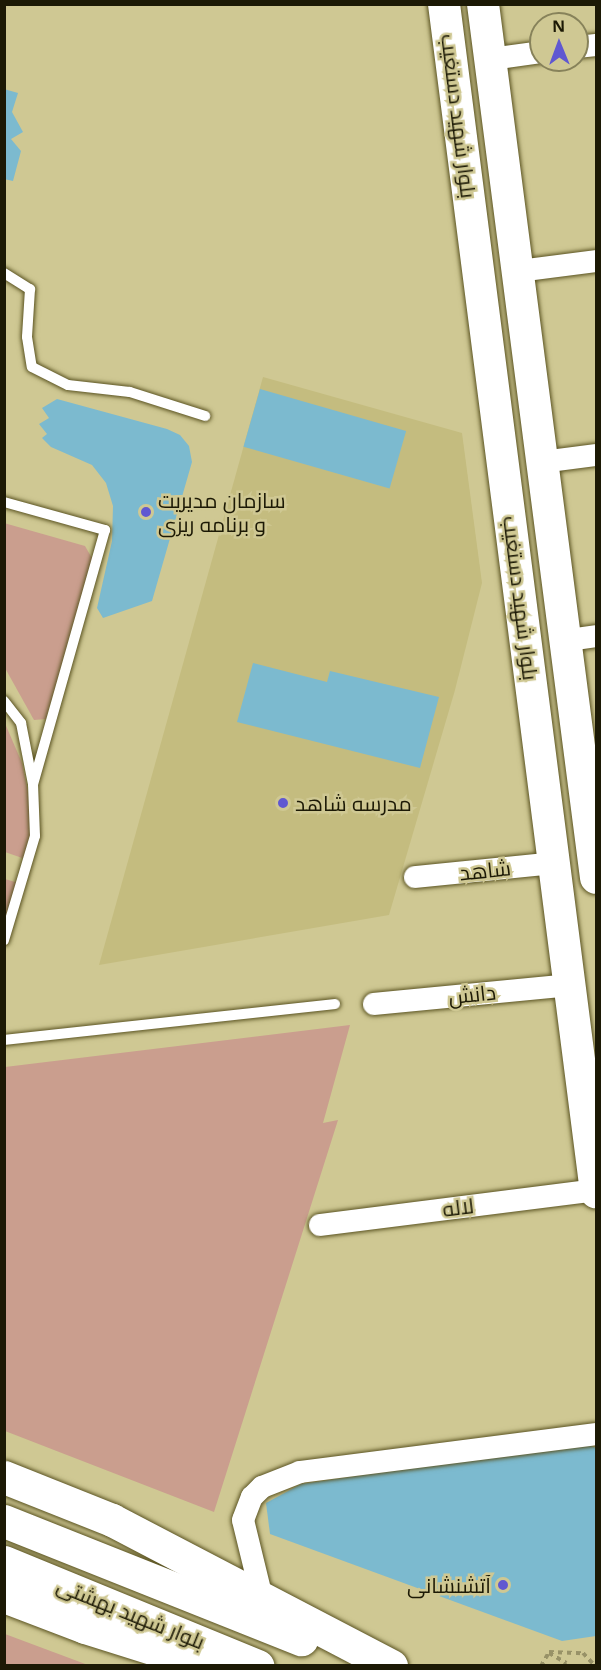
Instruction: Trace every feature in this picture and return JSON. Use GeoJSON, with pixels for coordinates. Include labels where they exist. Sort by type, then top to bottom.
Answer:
{"type":"FeatureCollection","features":[{"type":"Feature","properties":{"kind":"main road"},"geometry":{"type":"LineString","coordinates":[[4,1477],[112,1520],[255,1608],[367,1665]]}},
{"type":"Feature","properties":{"kind":"main road"},"geometry":{"type":"LineString","coordinates":[[4,1521],[255,1608],[391,1665]]}},
{"type":"Feature","properties":{"kind":"main road","name":"بلوار شهید بهشتی"},"geometry":{"type":"LineString","coordinates":[[4,1562],[258,1665]]}},
{"type":"Feature","properties":{"kind":"main road"},"geometry":{"type":"LineString","coordinates":[[4,1596],[85,1627],[209,1665]]}},
{"type":"Feature","properties":{"kind":"street","name":"بلوار شهید دستغیب"},"geometry":{"type":"LineString","coordinates":[[444,4],[596,1191]]}},
{"type":"Feature","properties":{"kind":"street","name":"بلوار شهید دستغیب"},"geometry":{"type":"LineString","coordinates":[[483,4],[542,462],[582,638],[596,864]]}},
{"type":"Feature","properties":{"kind":"street"},"geometry":{"type":"LineString","coordinates":[[452,64],[529,54]]}},
{"type":"Feature","properties":{"kind":"street"},"geometry":{"type":"LineString","coordinates":[[519,272],[597,261]]}},
{"type":"Feature","properties":{"kind":"street"},"geometry":{"type":"LineString","coordinates":[[542,462],[597,455]]}},
{"type":"Feature","properties":{"kind":"street"},"geometry":{"type":"LineString","coordinates":[[555,863],[596,864]]}},
{"type":"Feature","properties":{"kind":"street","name":"شاهد"},"geometry":{"type":"LineString","coordinates":[[415,877],[555,863]]}},
{"type":"Feature","properties":{"kind":"street","name":"دانش"},"geometry":{"type":"LineString","coordinates":[[374,1004],[570,985]]}},
{"type":"Feature","properties":{"kind":"street","name":"لاله"},"geometry":{"type":"LineString","coordinates":[[320,1225],[596,1191]]}},
{"type":"Feature","properties":{"kind":"street"},"geometry":{"type":"LineString","coordinates":[[255,1608],[243,1520],[252,1497],[262,1487],[300,1472],[597,1434]]}},
{"type":"Feature","properties":{"kind":"lane"},"geometry":{"type":"LineString","coordinates":[[4,273],[30,289],[27,337],[32,367],[68,386],[130,392],[205,416]]}},
{"type":"Feature","properties":{"kind":"lane"},"geometry":{"type":"LineString","coordinates":[[4,502],[105,530],[33,784]]}},
{"type":"Feature","properties":{"kind":"lane"},"geometry":{"type":"LineString","coordinates":[[4,701],[21,723],[33,784],[35,836],[4,940]]}},
{"type":"Feature","properties":{"kind":"lane"},"geometry":{"type":"LineString","coordinates":[[4,1040],[335,1004]]}},
{"type":"Feature","properties":{"kind":"path"},"geometry":{"type":"LineString","coordinates":[[541,1665],[549,1652]]}},
{"type":"Feature","properties":{"kind":"path"},"geometry":{"type":"LineString","coordinates":[[549,1652],[566,1663],[564,1665]]}},
{"type":"Feature","properties":{"kind":"path"},"geometry":{"type":"LineString","coordinates":[[549,1652],[583,1653],[595,1665]]}},
{"type":"Feature","properties":{"kind":"shaded area"},"geometry":{"type":"Polygon","coordinates":[[[263,377],[462,433],[482,583],[455,690],[389,915],[99,965],[263,377]]]}},
{"type":"Feature","properties":{"kind":"shaded area"},"geometry":{"type":"Polygon","coordinates":[[[4,523],[85,546],[93,560],[46,719],[34,720],[5,668],[4,523]]]}},
{"type":"Feature","properties":{"kind":"shaded area"},"geometry":{"type":"Polygon","coordinates":[[[4,721],[22,763],[30,802],[31,838],[25,859],[5,852],[4,721]]]}},
{"type":"Feature","properties":{"kind":"shaded area"},"geometry":{"type":"Polygon","coordinates":[[[5,879],[18,883],[5,927],[5,879]]]}},
{"type":"Feature","properties":{"kind":"shaded area"},"geometry":{"type":"Polygon","coordinates":[[[350,1025],[323,1123],[338,1120],[214,1512],[5,1431],[5,1067],[350,1025]]]}},
{"type":"Feature","properties":{"kind":"shaded area"},"geometry":{"type":"Polygon","coordinates":[[[5,1634],[88,1665],[5,1665],[5,1634]]]}},
{"type":"Feature","properties":{"kind":"building"},"geometry":{"type":"Polygon","coordinates":[[[4,89],[18,93],[12,112],[23,132],[11,139],[21,151],[13,181],[4,179],[4,89]]]}},
{"type":"Feature","properties":{"kind":"building"},"geometry":{"type":"Polygon","coordinates":[[[260,389],[406,431],[390,489],[243,447],[260,389]]]}},
{"type":"Feature","properties":{"kind":"building","name":"سازمان مدیریت و برنامه ریزی"},"geometry":{"type":"Polygon","coordinates":[[[57,399],[167,429],[180,435],[189,446],[192,462],[152,601],[103,618],[97,608],[112,541],[113,506],[106,483],[92,465],[51,447],[42,438],[47,434],[39,424],[49,418],[42,408],[57,399]]]}},
{"type":"Feature","properties":{"kind":"building"},"geometry":{"type":"Polygon","coordinates":[[[253,663],[327,682],[330,671],[439,697],[420,768],[237,722],[253,663]]]}},
{"type":"Feature","properties":{"kind":"building","name":"آتشنشانی"},"geometry":{"type":"Polygon","coordinates":[[[584,1443],[596,1448],[596,1636],[562,1641],[270,1534],[266,1503],[301,1484],[584,1443]]]}},
{"type":"Feature","properties":{"kind":"place","name":"سازمان مدیریت و برنامه ریزی"},"geometry":{"type":"Point","coordinates":[146,512]}},
{"type":"Feature","properties":{"kind":"place","name":"مدرسه شاهد"},"geometry":{"type":"Point","coordinates":[283,803]}},
{"type":"Feature","properties":{"kind":"place","name":"آتشنشانی"},"geometry":{"type":"Point","coordinates":[503,1585]}}]}
